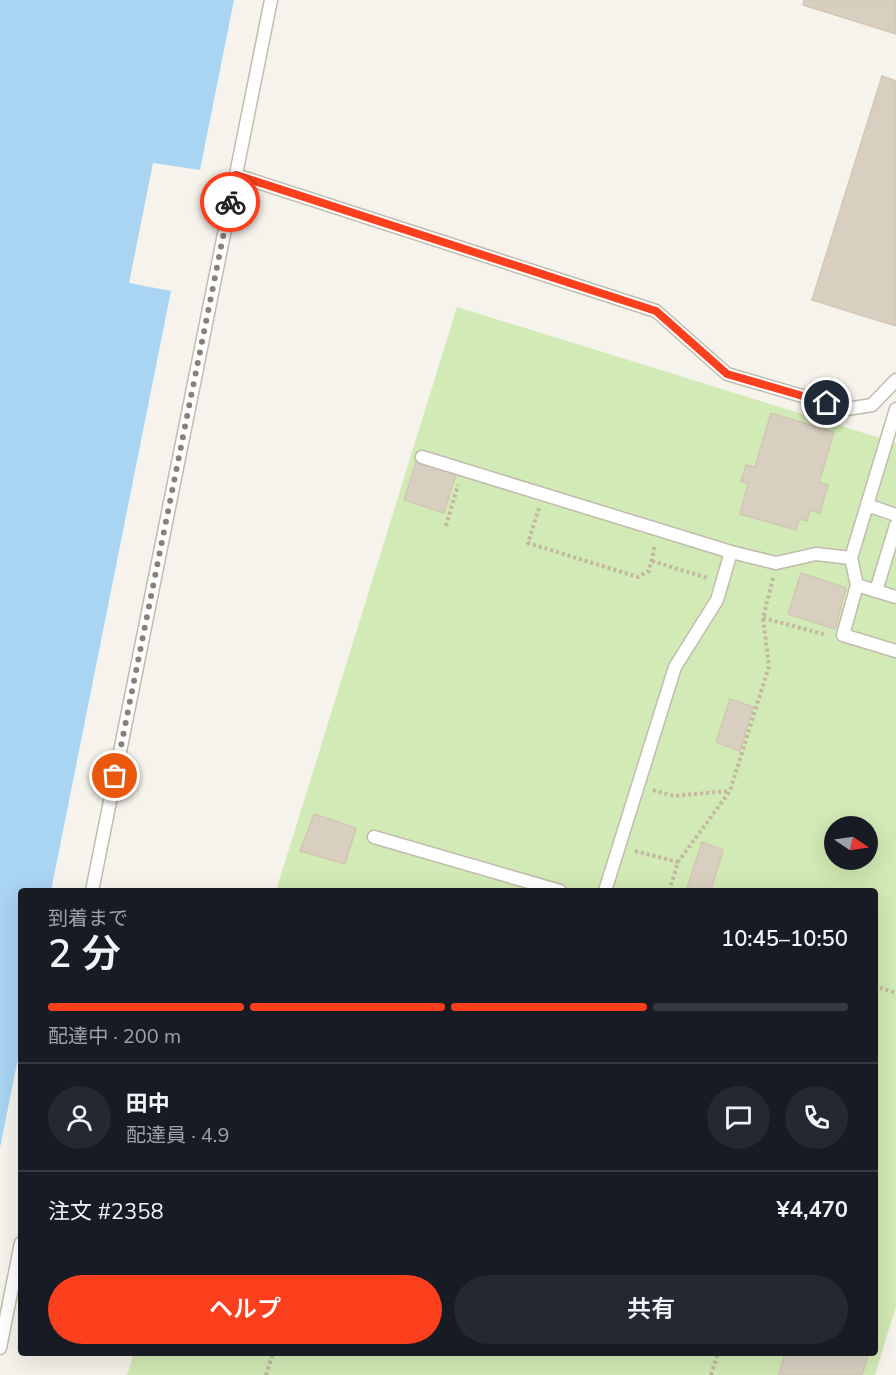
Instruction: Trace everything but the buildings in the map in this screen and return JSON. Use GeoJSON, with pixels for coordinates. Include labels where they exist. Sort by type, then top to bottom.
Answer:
{"type":"FeatureCollection","features":[{"type":"Feature","properties":{"kind":"lane"},"geometry":{"type":"LineString","coordinates":[[93,888],[271,0]]}},
{"type":"Feature","properties":{"kind":"lane"},"geometry":{"type":"LineString","coordinates":[[236,175],[656,311],[727,374],[847,409],[872,405],[896,380]]}},
{"type":"Feature","properties":{"kind":"lane"},"geometry":{"type":"LineString","coordinates":[[896,409],[851,558],[857,585],[843,635],[896,651]]}},
{"type":"Feature","properties":{"kind":"lane"},"geometry":{"type":"LineString","coordinates":[[422,457],[731,552],[776,563],[816,554],[851,558]]}},
{"type":"Feature","properties":{"kind":"lane"},"geometry":{"type":"LineString","coordinates":[[867,505],[896,515]]}},
{"type":"Feature","properties":{"kind":"lane"},"geometry":{"type":"LineString","coordinates":[[876,591],[896,525]]}},
{"type":"Feature","properties":{"kind":"lane"},"geometry":{"type":"LineString","coordinates":[[606,888],[675,667],[717,600],[731,552]]}},
{"type":"Feature","properties":{"kind":"lane"},"geometry":{"type":"LineString","coordinates":[[857,585],[896,597]]}},
{"type":"Feature","properties":{"kind":"lane"},"geometry":{"type":"LineString","coordinates":[[374,837],[551,888]]}},
{"type":"Feature","properties":{"kind":"lane"},"geometry":{"type":"LineString","coordinates":[[0,1348],[18,1258]]}},
{"type":"Feature","properties":{"kind":"path"},"geometry":{"type":"LineString","coordinates":[[446,526],[462,470]]}},
{"type":"Feature","properties":{"kind":"path"},"geometry":{"type":"LineString","coordinates":[[543,495],[528,543],[638,576],[649,571],[659,530]]}},
{"type":"Feature","properties":{"kind":"path"},"geometry":{"type":"LineString","coordinates":[[652,561],[722,583]]}},
{"type":"Feature","properties":{"kind":"path"},"geometry":{"type":"LineString","coordinates":[[670,888],[678,862],[730,791],[769,666],[763,618],[776,563]]}},
{"type":"Feature","properties":{"kind":"path"},"geometry":{"type":"LineString","coordinates":[[763,618],[830,636],[843,635]]}},
{"type":"Feature","properties":{"kind":"path"},"geometry":{"type":"LineString","coordinates":[[638,786],[674,796],[730,791]]}},
{"type":"Feature","properties":{"kind":"path"},"geometry":{"type":"LineString","coordinates":[[619,846],[678,862]]}},
{"type":"Feature","properties":{"kind":"path"},"geometry":{"type":"LineString","coordinates":[[878,987],[896,993]]}},
{"type":"Feature","properties":{"kind":"path"},"geometry":{"type":"LineString","coordinates":[[266,1375],[272,1356]]}},
{"type":"Feature","properties":{"kind":"path"},"geometry":{"type":"LineString","coordinates":[[711,1375],[717,1356]]}},
{"type":"Feature","properties":{"kind":"green space"},"geometry":{"type":"Polygon","coordinates":[[[457,307],[896,443],[896,1306],[875,1375],[127,1375],[133,1356],[878,1356],[878,888],[277,888],[457,307]]]}},
{"type":"Feature","properties":{"kind":"water"},"geometry":{"type":"Polygon","coordinates":[[[0,0],[234,0],[200,170],[153,163],[129,283],[171,291],[52,888],[18,888],[18,1058],[0,1148],[0,0]]]}},
{"type":"Feature","properties":{"kind":"way so far"},"geometry":{"type":"LineString","coordinates":[[115,776],[230,202]]}},
{"type":"Feature","properties":{"kind":"route"},"geometry":{"type":"LineString","coordinates":[[230,202],[236,175],[656,311],[727,374],[827,403]]}}]}
